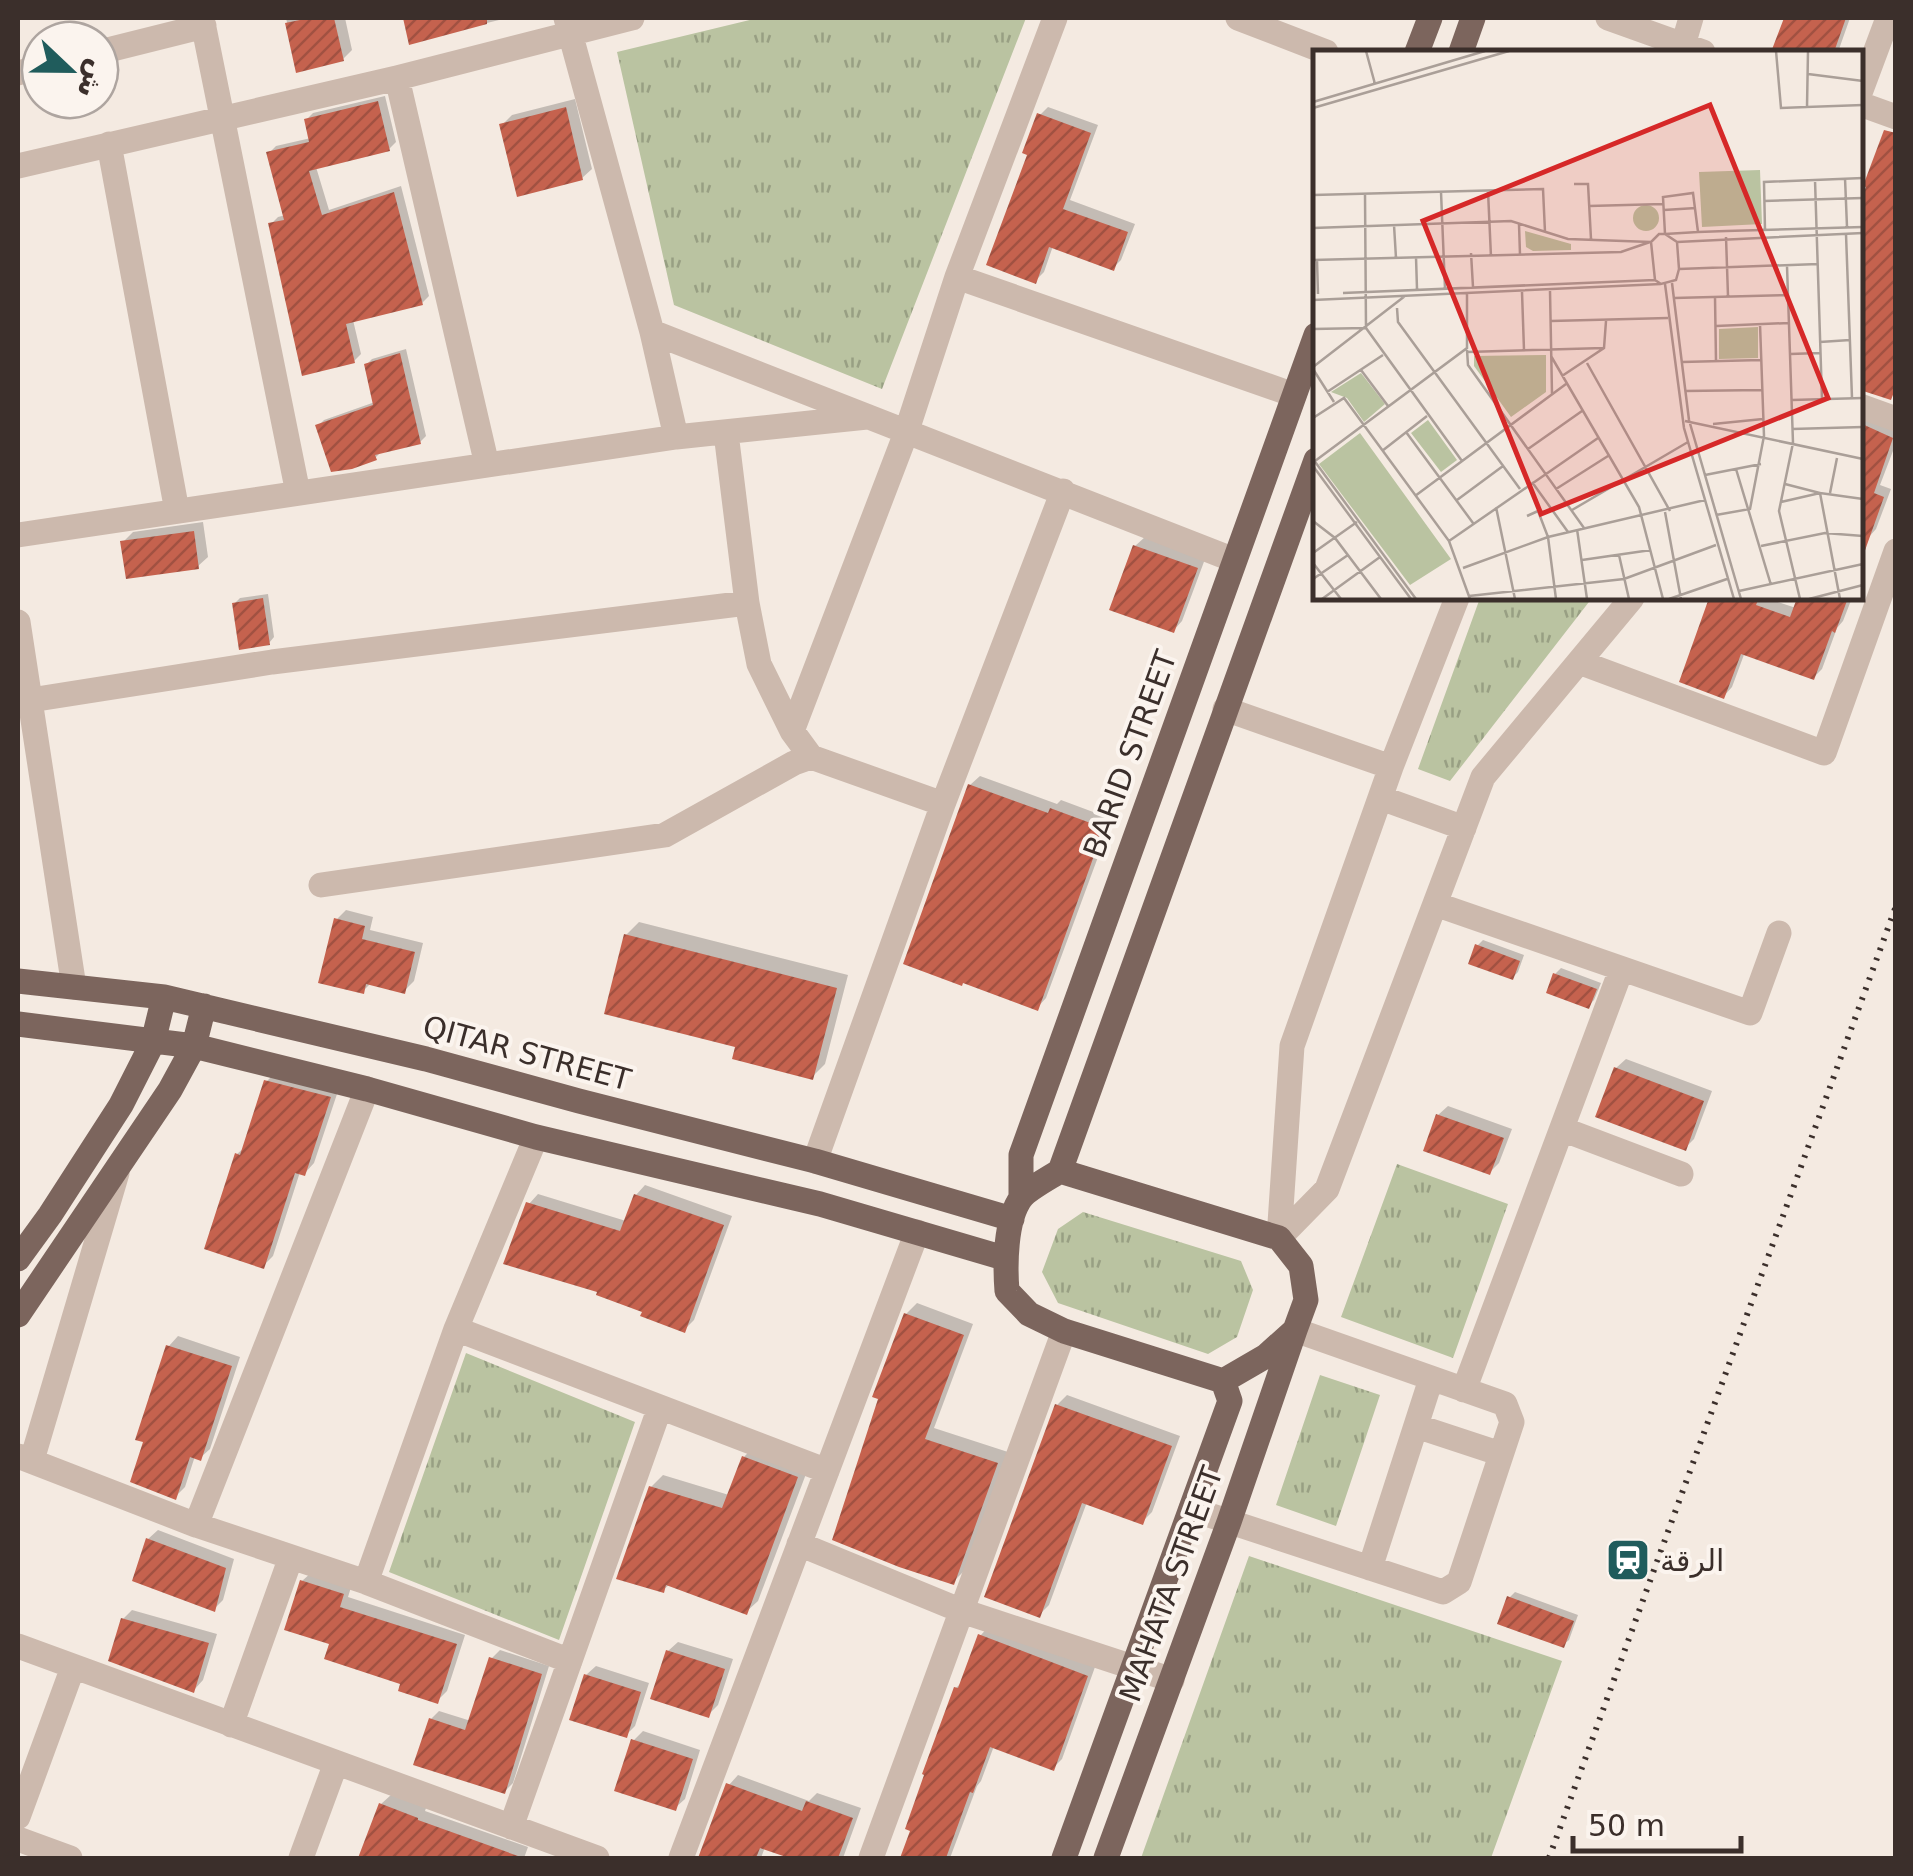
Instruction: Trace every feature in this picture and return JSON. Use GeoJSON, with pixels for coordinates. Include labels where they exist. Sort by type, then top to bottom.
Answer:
{"type":"FeatureCollection","features":[{"type":"Feature","properties":{"kind":"main road"},"geometry":{"type":"LineString","coordinates":[[1418,50],[1430,18]]}},
{"type":"Feature","properties":{"kind":"main road"},"geometry":{"type":"LineString","coordinates":[[1461,50],[1473,18]]}},
{"type":"Feature","properties":{"kind":"main road","name":"BARID STREET"},"geometry":{"type":"LineString","coordinates":[[1004,1258],[1017,1208],[1021,1154],[1313,343]]}},
{"type":"Feature","properties":{"kind":"main road"},"geometry":{"type":"LineString","coordinates":[[1017,1208],[1060,1171],[1313,468]]}},
{"type":"Feature","properties":{"kind":"main road","name":"QITAR STREET"},"geometry":{"type":"LineString","coordinates":[[18,981],[164,996],[426,1059],[814,1161],[1017,1208]]}},
{"type":"Feature","properties":{"kind":"main road"},"geometry":{"type":"LineString","coordinates":[[18,1259],[122,1105],[154,1042],[164,996]]}},
{"type":"Feature","properties":{"kind":"main road"},"geometry":{"type":"LineString","coordinates":[[18,1315],[170,1090],[194,1046],[204,1006]]}},
{"type":"Feature","properties":{"kind":"main road"},"geometry":{"type":"LineString","coordinates":[[18,1024],[194,1046],[917,1232],[1004,1258],[1007,1291],[1029,1314],[1064,1331],[1223,1381],[1266,1356],[1296,1330]]}},
{"type":"Feature","properties":{"kind":"main road"},"geometry":{"type":"LineString","coordinates":[[419,1104],[426,1059]]}},
{"type":"Feature","properties":{"kind":"main road"},"geometry":{"type":"LineString","coordinates":[[570,1144],[579,1101]]}},
{"type":"Feature","properties":{"kind":"main road"},"geometry":{"type":"LineString","coordinates":[[1060,1171],[1280,1238]]}},
{"type":"Feature","properties":{"kind":"main road","name":"MAHATA STREET"},"geometry":{"type":"LineString","coordinates":[[1106,1858],[1306,1300],[1302,1266],[1280,1238]]}},
{"type":"Feature","properties":{"kind":"main road","name":"MAHATA STREET"},"geometry":{"type":"LineString","coordinates":[[1064,1858],[1230,1401],[1223,1381]]}},
{"type":"Feature","properties":{"kind":"street"},"geometry":{"type":"LineString","coordinates":[[18,166],[397,78],[568,25],[632,18]]}},
{"type":"Feature","properties":{"kind":"street"},"geometry":{"type":"LineString","coordinates":[[792,731],[906,434],[957,277],[1055,18]]}},
{"type":"Feature","properties":{"kind":"street"},"geometry":{"type":"LineString","coordinates":[[1238,18],[1321,50]]}},
{"type":"Feature","properties":{"kind":"street"},"geometry":{"type":"LineString","coordinates":[[1608,18],[1689,50],[1691,18]]}},
{"type":"Feature","properties":{"kind":"street"},"geometry":{"type":"LineString","coordinates":[[1863,85],[1888,18]]}},
{"type":"Feature","properties":{"kind":"street"},"geometry":{"type":"LineString","coordinates":[[120,46],[203,22],[298,493]]}},
{"type":"Feature","properties":{"kind":"street"},"geometry":{"type":"LineString","coordinates":[[568,25],[652,332],[676,438]]}},
{"type":"Feature","properties":{"kind":"street"},"geometry":{"type":"LineString","coordinates":[[397,78],[487,465]]}},
{"type":"Feature","properties":{"kind":"street"},"geometry":{"type":"LineString","coordinates":[[1863,105],[1896,117]]}},
{"type":"Feature","properties":{"kind":"street"},"geometry":{"type":"LineString","coordinates":[[109,144],[177,511]]}},
{"type":"Feature","properties":{"kind":"street"},"geometry":{"type":"LineString","coordinates":[[957,277],[1294,396]]}},
{"type":"Feature","properties":{"kind":"street"},"geometry":{"type":"LineString","coordinates":[[652,332],[1234,560]]}},
{"type":"Feature","properties":{"kind":"street"},"geometry":{"type":"LineString","coordinates":[[1863,407],[1896,419]]}},
{"type":"Feature","properties":{"kind":"street"},"geometry":{"type":"LineString","coordinates":[[18,534],[676,438],[867,417]]}},
{"type":"Feature","properties":{"kind":"street"},"geometry":{"type":"LineString","coordinates":[[726,433],[747,604],[759,664],[792,731],[811,756],[943,804]]}},
{"type":"Feature","properties":{"kind":"street"},"geometry":{"type":"LineString","coordinates":[[814,1161],[943,804],[1063,492]]}},
{"type":"Feature","properties":{"kind":"street"},"geometry":{"type":"LineString","coordinates":[[1579,662],[1824,752],[1896,551]]}},
{"type":"Feature","properties":{"kind":"street"},"geometry":{"type":"LineString","coordinates":[[1280,1238],[1292,1046],[1380,798],[1456,600]]}},
{"type":"Feature","properties":{"kind":"street"},"geometry":{"type":"LineString","coordinates":[[1280,1238],[1326,1189],[1483,777],[1630,600]]}},
{"type":"Feature","properties":{"kind":"street"},"geometry":{"type":"LineString","coordinates":[[23,701],[272,662],[747,604]]}},
{"type":"Feature","properties":{"kind":"street"},"geometry":{"type":"LineString","coordinates":[[18,622],[23,701],[74,987]]}},
{"type":"Feature","properties":{"kind":"street"},"geometry":{"type":"LineString","coordinates":[[1225,708],[1392,767]]}},
{"type":"Feature","properties":{"kind":"street"},"geometry":{"type":"LineString","coordinates":[[321,885],[666,835],[811,756]]}},
{"type":"Feature","properties":{"kind":"street"},"geometry":{"type":"LineString","coordinates":[[1380,798],[1464,828]]}},
{"type":"Feature","properties":{"kind":"street"},"geometry":{"type":"LineString","coordinates":[[1435,904],[1750,1013],[1779,933]]}},
{"type":"Feature","properties":{"kind":"street"},"geometry":{"type":"LineString","coordinates":[[1464,1390],[1621,970]]}},
{"type":"Feature","properties":{"kind":"street"},"geometry":{"type":"LineString","coordinates":[[196,1525],[367,1090]]}},
{"type":"Feature","properties":{"kind":"street"},"geometry":{"type":"LineString","coordinates":[[1562,1130],[1682,1174]]}},
{"type":"Feature","properties":{"kind":"street"},"geometry":{"type":"LineString","coordinates":[[366,1582],[456,1329],[536,1137]]}},
{"type":"Feature","properties":{"kind":"street"},"geometry":{"type":"LineString","coordinates":[[118,1168],[25,1458],[196,1525],[366,1582],[570,1662]]}},
{"type":"Feature","properties":{"kind":"street"},"geometry":{"type":"LineString","coordinates":[[681,1858],[917,1232]]}},
{"type":"Feature","properties":{"kind":"street"},"geometry":{"type":"LineString","coordinates":[[456,1329],[827,1470]]}},
{"type":"Feature","properties":{"kind":"street"},"geometry":{"type":"LineString","coordinates":[[1192,1509],[1442,1592],[1459,1582],[1512,1422],[1506,1404],[1296,1330]]}},
{"type":"Feature","properties":{"kind":"street"},"geometry":{"type":"LineString","coordinates":[[871,1858],[1064,1331]]}},
{"type":"Feature","properties":{"kind":"street"},"geometry":{"type":"LineString","coordinates":[[1370,1568],[1431,1379]]}},
{"type":"Feature","properties":{"kind":"street"},"geometry":{"type":"LineString","coordinates":[[511,1827],[660,1407]]}},
{"type":"Feature","properties":{"kind":"street"},"geometry":{"type":"LineString","coordinates":[[1416,1426],[1501,1454]]}},
{"type":"Feature","properties":{"kind":"street"},"geometry":{"type":"LineString","coordinates":[[799,1544],[962,1610],[1172,1680]]}},
{"type":"Feature","properties":{"kind":"street"},"geometry":{"type":"LineString","coordinates":[[230,1725],[291,1557]]}},
{"type":"Feature","properties":{"kind":"street"},"geometry":{"type":"LineString","coordinates":[[18,1646],[597,1858]]}},
{"type":"Feature","properties":{"kind":"street"},"geometry":{"type":"LineString","coordinates":[[18,1818],[73,1667]]}},
{"type":"Feature","properties":{"kind":"street"},"geometry":{"type":"LineString","coordinates":[[301,1858],[336,1763]]}},
{"type":"Feature","properties":{"kind":"street"},"geometry":{"type":"LineString","coordinates":[[18,1839],[70,1858]]}},
{"type":"Feature","properties":{"kind":"green space"},"geometry":{"type":"Polygon","coordinates":[[[758,18],[1026,18],[882,389],[674,305],[617,52],[758,18]]]}},
{"type":"Feature","properties":{"kind":"green space"},"geometry":{"type":"Polygon","coordinates":[[[1479,600],[1590,600],[1450,781],[1418,769],[1479,600]]]}},
{"type":"Feature","properties":{"kind":"green space"},"geometry":{"type":"Polygon","coordinates":[[[1397,1164],[1508,1204],[1453,1358],[1341,1317],[1397,1164]]]}},
{"type":"Feature","properties":{"kind":"green space"},"geometry":{"type":"Polygon","coordinates":[[[1083,1212],[1241,1261],[1253,1290],[1237,1337],[1208,1354],[1058,1303],[1042,1272],[1058,1229],[1083,1212]]]}},
{"type":"Feature","properties":{"kind":"green space"},"geometry":{"type":"Polygon","coordinates":[[[466,1353],[635,1422],[559,1640],[389,1572],[466,1353]]]}},
{"type":"Feature","properties":{"kind":"green space"},"geometry":{"type":"Polygon","coordinates":[[[1320,1375],[1380,1395],[1336,1526],[1276,1505],[1320,1375]]]}},
{"type":"Feature","properties":{"kind":"green space"},"geometry":{"type":"Polygon","coordinates":[[[1249,1556],[1562,1661],[1491,1858],[1141,1858],[1249,1556]]]}},
{"type":"Feature","properties":{"kind":"building"},"geometry":{"type":"Polygon","coordinates":[[[334,18],[344,61],[296,73],[285,23],[334,18]]]}},
{"type":"Feature","properties":{"kind":"building"},"geometry":{"type":"Polygon","coordinates":[[[403,18],[487,18],[487,24],[409,45],[403,18]]]}},
{"type":"Feature","properties":{"kind":"building"},"geometry":{"type":"Polygon","coordinates":[[[1784,18],[1846,18],[1835,50],[1772,50],[1784,18]]]}},
{"type":"Feature","properties":{"kind":"building"},"geometry":{"type":"Polygon","coordinates":[[[378,101],[390,151],[309,171],[322,215],[394,192],[423,305],[346,324],[355,363],[302,376],[268,223],[284,220],[266,152],[309,142],[304,119],[378,101]]]}},
{"type":"Feature","properties":{"kind":"building"},"geometry":{"type":"Polygon","coordinates":[[[566,107],[583,180],[517,197],[499,124],[566,107]]]}},
{"type":"Feature","properties":{"kind":"building"},"geometry":{"type":"Polygon","coordinates":[[[1037,113],[1091,133],[1063,209],[1128,232],[1114,271],[1049,247],[1036,284],[986,265],[1027,155],[1022,153],[1037,113]]]}},
{"type":"Feature","properties":{"kind":"building"},"geometry":{"type":"Polygon","coordinates":[[[1884,130],[1896,133],[1896,387],[1891,400],[1863,391],[1863,186],[1884,130]]]}},
{"type":"Feature","properties":{"kind":"building"},"geometry":{"type":"Polygon","coordinates":[[[400,353],[421,444],[375,455],[377,460],[352,469],[331,472],[315,425],[373,405],[364,364],[400,353]]]}},
{"type":"Feature","properties":{"kind":"building"},"geometry":{"type":"Polygon","coordinates":[[[1863,424],[1893,438],[1874,493],[1884,497],[1863,556],[1863,424]]]}},
{"type":"Feature","properties":{"kind":"building"},"geometry":{"type":"Polygon","coordinates":[[[194,531],[199,569],[126,579],[120,541],[194,531]]]}},
{"type":"Feature","properties":{"kind":"building"},"geometry":{"type":"Polygon","coordinates":[[[1133,545],[1198,568],[1174,633],[1109,610],[1133,545]]]}},
{"type":"Feature","properties":{"kind":"building"},"geometry":{"type":"Polygon","coordinates":[[[263,598],[270,645],[239,650],[232,603],[263,598]]]}},
{"type":"Feature","properties":{"kind":"building"},"geometry":{"type":"Polygon","coordinates":[[[1708,600],[1758,600],[1756,605],[1790,617],[1796,600],[1847,600],[1814,680],[1741,654],[1724,699],[1679,682],[1708,600]]]}},
{"type":"Feature","properties":{"kind":"building"},"geometry":{"type":"Polygon","coordinates":[[[968,784],[1104,828],[1038,1011],[903,964],[968,784]]]}},
{"type":"Feature","properties":{"kind":"building"},"geometry":{"type":"Polygon","coordinates":[[[334,918],[365,926],[362,939],[415,952],[405,994],[366,984],[364,994],[318,983],[334,918]]]}},
{"type":"Feature","properties":{"kind":"building"},"geometry":{"type":"Polygon","coordinates":[[[624,934],[837,988],[813,1080],[732,1059],[735,1047],[604,1014],[624,934]]]}},
{"type":"Feature","properties":{"kind":"building"},"geometry":{"type":"Polygon","coordinates":[[[1475,944],[1520,961],[1513,980],[1468,964],[1475,944]]]}},
{"type":"Feature","properties":{"kind":"building"},"geometry":{"type":"Polygon","coordinates":[[[1553,973],[1597,989],[1589,1009],[1546,993],[1553,973]]]}},
{"type":"Feature","properties":{"kind":"building"},"geometry":{"type":"Polygon","coordinates":[[[1614,1067],[1704,1101],[1686,1151],[1595,1117],[1614,1067]]]}},
{"type":"Feature","properties":{"kind":"building"},"geometry":{"type":"Polygon","coordinates":[[[264,1080],[331,1097],[305,1176],[295,1173],[264,1269],[204,1249],[264,1080]]]}},
{"type":"Feature","properties":{"kind":"building"},"geometry":{"type":"Polygon","coordinates":[[[1436,1114],[1504,1138],[1490,1175],[1423,1151],[1436,1114]]]}},
{"type":"Feature","properties":{"kind":"building"},"geometry":{"type":"Polygon","coordinates":[[[634,1194],[724,1225],[685,1333],[640,1316],[642,1312],[596,1295],[597,1292],[503,1264],[526,1202],[620,1231],[634,1194]]]}},
{"type":"Feature","properties":{"kind":"building"},"geometry":{"type":"Polygon","coordinates":[[[904,1313],[964,1335],[925,1439],[998,1463],[954,1585],[832,1540],[878,1399],[872,1397],[904,1313]]]}},
{"type":"Feature","properties":{"kind":"building"},"geometry":{"type":"Polygon","coordinates":[[[166,1345],[232,1366],[201,1461],[190,1457],[176,1500],[130,1482],[143,1442],[135,1440],[166,1345]]]}},
{"type":"Feature","properties":{"kind":"building"},"geometry":{"type":"Polygon","coordinates":[[[1055,1404],[1172,1446],[1143,1525],[1082,1503],[1040,1618],[984,1597],[1055,1404]]]}},
{"type":"Feature","properties":{"kind":"building"},"geometry":{"type":"Polygon","coordinates":[[[742,1456],[798,1477],[747,1615],[666,1585],[664,1593],[616,1579],[649,1486],[722,1508],[742,1456]]]}},
{"type":"Feature","properties":{"kind":"building"},"geometry":{"type":"Polygon","coordinates":[[[146,1538],[226,1568],[215,1612],[132,1581],[146,1538]]]}},
{"type":"Feature","properties":{"kind":"building"},"geometry":{"type":"Polygon","coordinates":[[[300,1580],[344,1594],[340,1607],[457,1644],[438,1704],[398,1691],[400,1684],[324,1659],[329,1644],[284,1630],[300,1580]]]}},
{"type":"Feature","properties":{"kind":"building"},"geometry":{"type":"Polygon","coordinates":[[[1507,1596],[1574,1621],[1564,1648],[1497,1624],[1507,1596]]]}},
{"type":"Feature","properties":{"kind":"building"},"geometry":{"type":"Polygon","coordinates":[[[121,1618],[209,1643],[194,1693],[108,1661],[121,1618]]]}},
{"type":"Feature","properties":{"kind":"building"},"geometry":{"type":"Polygon","coordinates":[[[978,1634],[1088,1676],[1054,1771],[990,1747],[946,1858],[900,1858],[922,1774],[978,1634]]]}},
{"type":"Feature","properties":{"kind":"building"},"geometry":{"type":"Polygon","coordinates":[[[666,1650],[725,1669],[709,1718],[650,1699],[666,1650]]]}},
{"type":"Feature","properties":{"kind":"building"},"geometry":{"type":"Polygon","coordinates":[[[489,1657],[542,1674],[505,1794],[413,1765],[429,1718],[465,1730],[489,1657]]]}},
{"type":"Feature","properties":{"kind":"building"},"geometry":{"type":"Polygon","coordinates":[[[584,1674],[641,1692],[627,1738],[569,1720],[584,1674]]]}},
{"type":"Feature","properties":{"kind":"building"},"geometry":{"type":"Polygon","coordinates":[[[631,1739],[693,1759],[676,1811],[614,1791],[631,1739]]]}},
{"type":"Feature","properties":{"kind":"building"},"geometry":{"type":"Polygon","coordinates":[[[726,1783],[802,1811],[806,1801],[853,1818],[838,1858],[789,1858],[760,1848],[756,1858],[698,1858],[726,1783]]]}},
{"type":"Feature","properties":{"kind":"building"},"geometry":{"type":"Polygon","coordinates":[[[379,1803],[518,1856],[518,1858],[358,1858],[379,1803]]]}},
{"type":"Feature","properties":{"kind":"railway"},"geometry":{"type":"LineString","coordinates":[[1549,1858],[1896,906]]}},
{"type":"Feature","properties":{"kind":"place","name":"الرقة"},"geometry":{"type":"Point","coordinates":[1628,1560]}}]}
